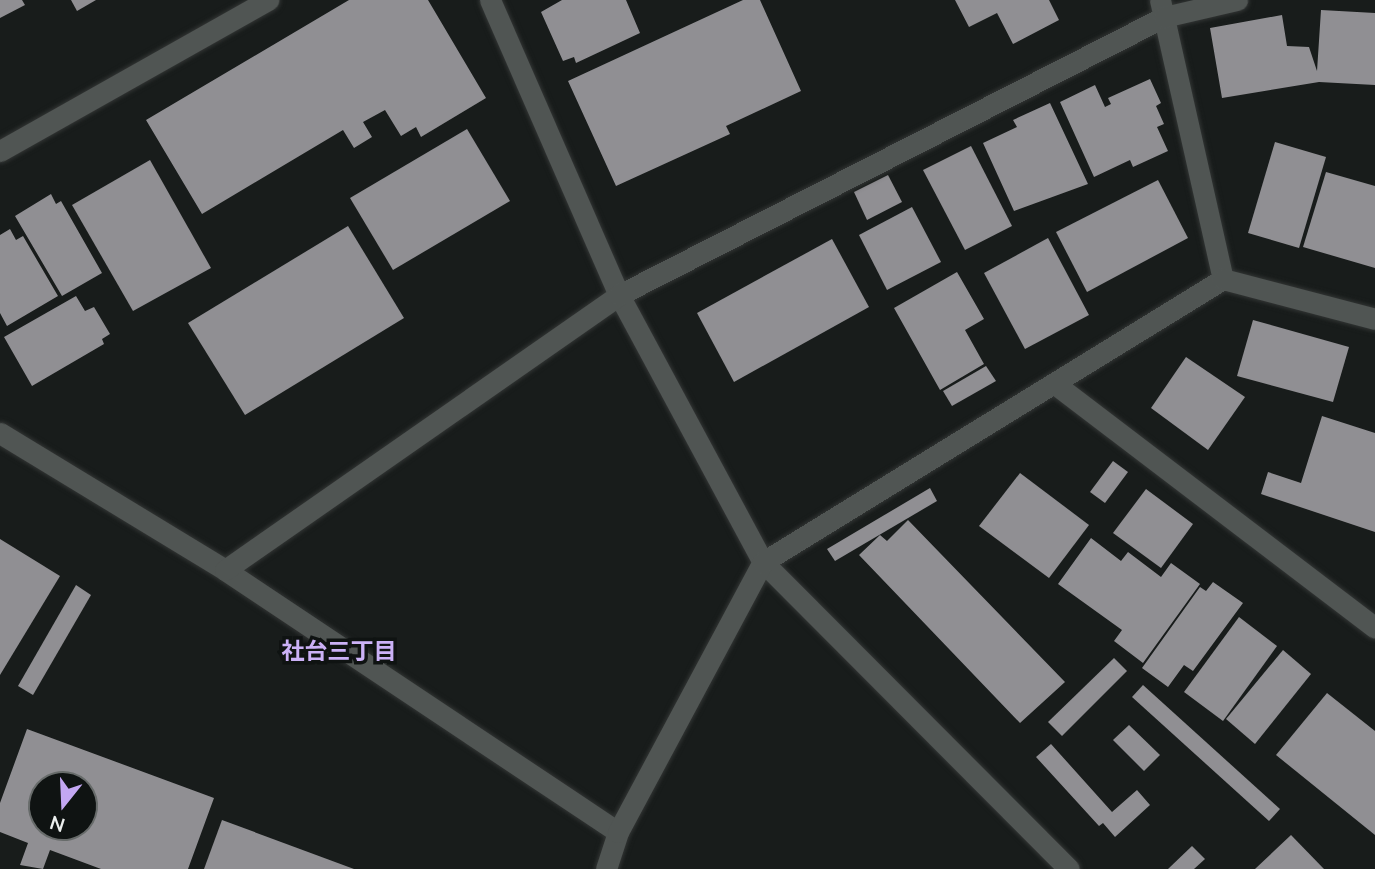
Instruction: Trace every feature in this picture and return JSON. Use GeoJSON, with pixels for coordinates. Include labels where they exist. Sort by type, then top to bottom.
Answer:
{"type":"FeatureCollection","features":[{"type":"Feature","properties":{"kind":"street"},"geometry":{"type":"LineString","coordinates":[[0,151],[268,0]]}},
{"type":"Feature","properties":{"kind":"street"},"geometry":{"type":"LineString","coordinates":[[490,0],[619,295],[763,562],[1069,869]]}},
{"type":"Feature","properties":{"kind":"street"},"geometry":{"type":"LineString","coordinates":[[225,570],[619,295],[1162,9],[1237,0]]}},
{"type":"Feature","properties":{"kind":"street"},"geometry":{"type":"LineString","coordinates":[[1162,9],[1223,279]]}},
{"type":"Feature","properties":{"kind":"street"},"geometry":{"type":"LineString","coordinates":[[606,869],[618,832],[763,562],[1223,279],[1375,318]]}},
{"type":"Feature","properties":{"kind":"street"},"geometry":{"type":"LineString","coordinates":[[1055,384],[1375,628]]}},
{"type":"Feature","properties":{"kind":"street"},"geometry":{"type":"LineString","coordinates":[[0,433],[225,570],[618,832]]}},
{"type":"Feature","properties":{"kind":"building"},"geometry":{"type":"Polygon","coordinates":[[[0,0],[22,0],[25,5],[0,18],[0,0]]]}},
{"type":"Feature","properties":{"kind":"building"},"geometry":{"type":"Polygon","coordinates":[[[71,0],[96,0],[77,11],[71,0]]]}},
{"type":"Feature","properties":{"kind":"building"},"geometry":{"type":"Polygon","coordinates":[[[349,0],[428,0],[486,98],[421,137],[416,127],[401,136],[385,110],[363,122],[372,137],[354,148],[343,130],[202,214],[146,120],[349,0]]]}},
{"type":"Feature","properties":{"kind":"building"},"geometry":{"type":"Polygon","coordinates":[[[562,0],[626,0],[640,33],[576,63],[574,57],[563,61],[541,12],[562,0]]]}},
{"type":"Feature","properties":{"kind":"building"},"geometry":{"type":"Polygon","coordinates":[[[743,0],[760,0],[801,91],[726,126],[730,134],[616,186],[568,81],[743,0]]]}},
{"type":"Feature","properties":{"kind":"building"},"geometry":{"type":"Polygon","coordinates":[[[955,0],[1049,0],[1059,20],[1013,44],[997,13],[969,27],[955,0]]]}},
{"type":"Feature","properties":{"kind":"building"},"geometry":{"type":"Polygon","coordinates":[[[1321,10],[1375,13],[1375,85],[1319,82],[1222,98],[1210,28],[1282,15],[1287,46],[1309,47],[1317,71],[1321,10]]]}},
{"type":"Feature","properties":{"kind":"building"},"geometry":{"type":"Polygon","coordinates":[[[1150,79],[1161,103],[1156,106],[1164,124],[1157,127],[1168,151],[1133,167],[1130,160],[1094,177],[1060,102],[1095,85],[1105,107],[1111,104],[1108,98],[1150,79]]]}},
{"type":"Feature","properties":{"kind":"building"},"geometry":{"type":"Polygon","coordinates":[[[1050,103],[1088,184],[1014,211],[983,143],[1017,127],[1013,120],[1050,103]]]}},
{"type":"Feature","properties":{"kind":"building"},"geometry":{"type":"Polygon","coordinates":[[[467,129],[510,201],[393,270],[350,198],[467,129]]]}},
{"type":"Feature","properties":{"kind":"building"},"geometry":{"type":"Polygon","coordinates":[[[1275,142],[1326,157],[1299,248],[1248,233],[1275,142]]]}},
{"type":"Feature","properties":{"kind":"building"},"geometry":{"type":"Polygon","coordinates":[[[971,146],[1012,226],[965,250],[923,170],[971,146]]]}},
{"type":"Feature","properties":{"kind":"building"},"geometry":{"type":"Polygon","coordinates":[[[150,160],[211,268],[133,311],[72,205],[150,160]]]}},
{"type":"Feature","properties":{"kind":"building"},"geometry":{"type":"Polygon","coordinates":[[[1326,172],[1375,186],[1375,268],[1303,247],[1326,172]]]}},
{"type":"Feature","properties":{"kind":"building"},"geometry":{"type":"Polygon","coordinates":[[[888,175],[902,202],[867,220],[854,192],[888,175]]]}},
{"type":"Feature","properties":{"kind":"building"},"geometry":{"type":"Polygon","coordinates":[[[1158,180],[1188,238],[1087,292],[1056,232],[1158,180]]]}},
{"type":"Feature","properties":{"kind":"building"},"geometry":{"type":"Polygon","coordinates":[[[51,194],[56,204],[61,201],[102,273],[62,296],[15,216],[51,194]]]}},
{"type":"Feature","properties":{"kind":"building"},"geometry":{"type":"Polygon","coordinates":[[[912,207],[941,262],[887,290],[859,235],[912,207]]]}},
{"type":"Feature","properties":{"kind":"building"},"geometry":{"type":"Polygon","coordinates":[[[348,226],[404,318],[245,415],[188,323],[348,226]]]}},
{"type":"Feature","properties":{"kind":"building"},"geometry":{"type":"Polygon","coordinates":[[[10,229],[16,240],[23,236],[58,296],[7,326],[0,313],[0,235],[10,229]]]}},
{"type":"Feature","properties":{"kind":"building"},"geometry":{"type":"Polygon","coordinates":[[[1048,238],[1089,315],[1025,349],[984,273],[1048,238]]]}},
{"type":"Feature","properties":{"kind":"building"},"geometry":{"type":"Polygon","coordinates":[[[832,239],[869,307],[734,382],[697,313],[832,239]]]}},
{"type":"Feature","properties":{"kind":"building"},"geometry":{"type":"Polygon","coordinates":[[[957,272],[984,319],[965,330],[984,364],[940,390],[894,308],[957,272]]]}},
{"type":"Feature","properties":{"kind":"building"},"geometry":{"type":"Polygon","coordinates":[[[76,296],[85,311],[94,307],[110,334],[102,339],[104,344],[32,386],[4,337],[76,296]]]}},
{"type":"Feature","properties":{"kind":"building"},"geometry":{"type":"Polygon","coordinates":[[[1253,320],[1349,347],[1333,402],[1237,376],[1253,320]]]}},
{"type":"Feature","properties":{"kind":"building"},"geometry":{"type":"Polygon","coordinates":[[[1186,357],[1245,397],[1208,450],[1151,408],[1186,357]]]}},
{"type":"Feature","properties":{"kind":"building"},"geometry":{"type":"Polygon","coordinates":[[[986,366],[996,381],[952,406],[943,391],[986,366]]]}},
{"type":"Feature","properties":{"kind":"building"},"geometry":{"type":"Polygon","coordinates":[[[1322,416],[1375,433],[1375,532],[1261,494],[1268,472],[1301,483],[1322,416]]]}},
{"type":"Feature","properties":{"kind":"building"},"geometry":{"type":"Polygon","coordinates":[[[1113,461],[1128,472],[1105,503],[1090,492],[1113,461]]]}},
{"type":"Feature","properties":{"kind":"building"},"geometry":{"type":"Polygon","coordinates":[[[1020,473],[1089,525],[1049,578],[979,526],[1020,473]]]}},
{"type":"Feature","properties":{"kind":"building"},"geometry":{"type":"Polygon","coordinates":[[[930,488],[937,501],[835,561],[827,549],[930,488]]]}},
{"type":"Feature","properties":{"kind":"building"},"geometry":{"type":"Polygon","coordinates":[[[1146,489],[1193,524],[1161,568],[1113,533],[1146,489]]]}},
{"type":"Feature","properties":{"kind":"building"},"geometry":{"type":"Polygon","coordinates":[[[908,520],[1065,682],[1020,723],[859,555],[880,535],[887,541],[908,520]]]}},
{"type":"Feature","properties":{"kind":"building"},"geometry":{"type":"Polygon","coordinates":[[[1091,538],[1121,561],[1128,552],[1161,577],[1171,563],[1200,584],[1143,663],[1114,641],[1122,630],[1058,584],[1091,538]]]}},
{"type":"Feature","properties":{"kind":"building"},"geometry":{"type":"Polygon","coordinates":[[[0,539],[60,576],[0,675],[0,539]]]}},
{"type":"Feature","properties":{"kind":"building"},"geometry":{"type":"Polygon","coordinates":[[[1213,582],[1243,603],[1193,671],[1184,665],[1168,687],[1142,668],[1200,587],[1206,591],[1213,582]]]}},
{"type":"Feature","properties":{"kind":"building"},"geometry":{"type":"Polygon","coordinates":[[[76,585],[91,595],[33,695],[18,686],[76,585]]]}},
{"type":"Feature","properties":{"kind":"building"},"geometry":{"type":"Polygon","coordinates":[[[1239,617],[1277,646],[1223,721],[1184,692],[1239,617]]]}},
{"type":"Feature","properties":{"kind":"building"},"geometry":{"type":"Polygon","coordinates":[[[1283,650],[1311,674],[1255,744],[1226,719],[1283,650]]]}},
{"type":"Feature","properties":{"kind":"building"},"geometry":{"type":"Polygon","coordinates":[[[1114,658],[1127,671],[1062,736],[1048,722],[1114,658]]]}},
{"type":"Feature","properties":{"kind":"building"},"geometry":{"type":"Polygon","coordinates":[[[1143,685],[1280,809],[1269,821],[1132,697],[1143,685]]]}},
{"type":"Feature","properties":{"kind":"building"},"geometry":{"type":"Polygon","coordinates":[[[1327,693],[1375,731],[1375,835],[1276,755],[1327,693]]]}},
{"type":"Feature","properties":{"kind":"building"},"geometry":{"type":"Polygon","coordinates":[[[1129,725],[1160,755],[1144,771],[1113,740],[1129,725]]]}},
{"type":"Feature","properties":{"kind":"building"},"geometry":{"type":"Polygon","coordinates":[[[27,729],[214,798],[188,869],[101,869],[50,850],[43,869],[20,865],[28,843],[0,832],[0,803],[27,729]]]}},
{"type":"Feature","properties":{"kind":"building"},"geometry":{"type":"Polygon","coordinates":[[[1051,744],[1112,812],[1137,790],[1150,805],[1115,837],[1103,823],[1099,826],[1036,757],[1051,744]]]}},
{"type":"Feature","properties":{"kind":"building"},"geometry":{"type":"Polygon","coordinates":[[[222,820],[354,869],[204,869],[222,820]]]}},
{"type":"Feature","properties":{"kind":"building"},"geometry":{"type":"Polygon","coordinates":[[[1291,835],[1324,869],[1255,869],[1291,835]]]}},
{"type":"Feature","properties":{"kind":"building"},"geometry":{"type":"Polygon","coordinates":[[[1192,846],[1205,859],[1194,869],[1168,869],[1192,846]]]}},
{"type":"Feature","properties":{"kind":"district","name":"社台三丁目"},"geometry":{"type":"Point","coordinates":[339,651]}}]}
